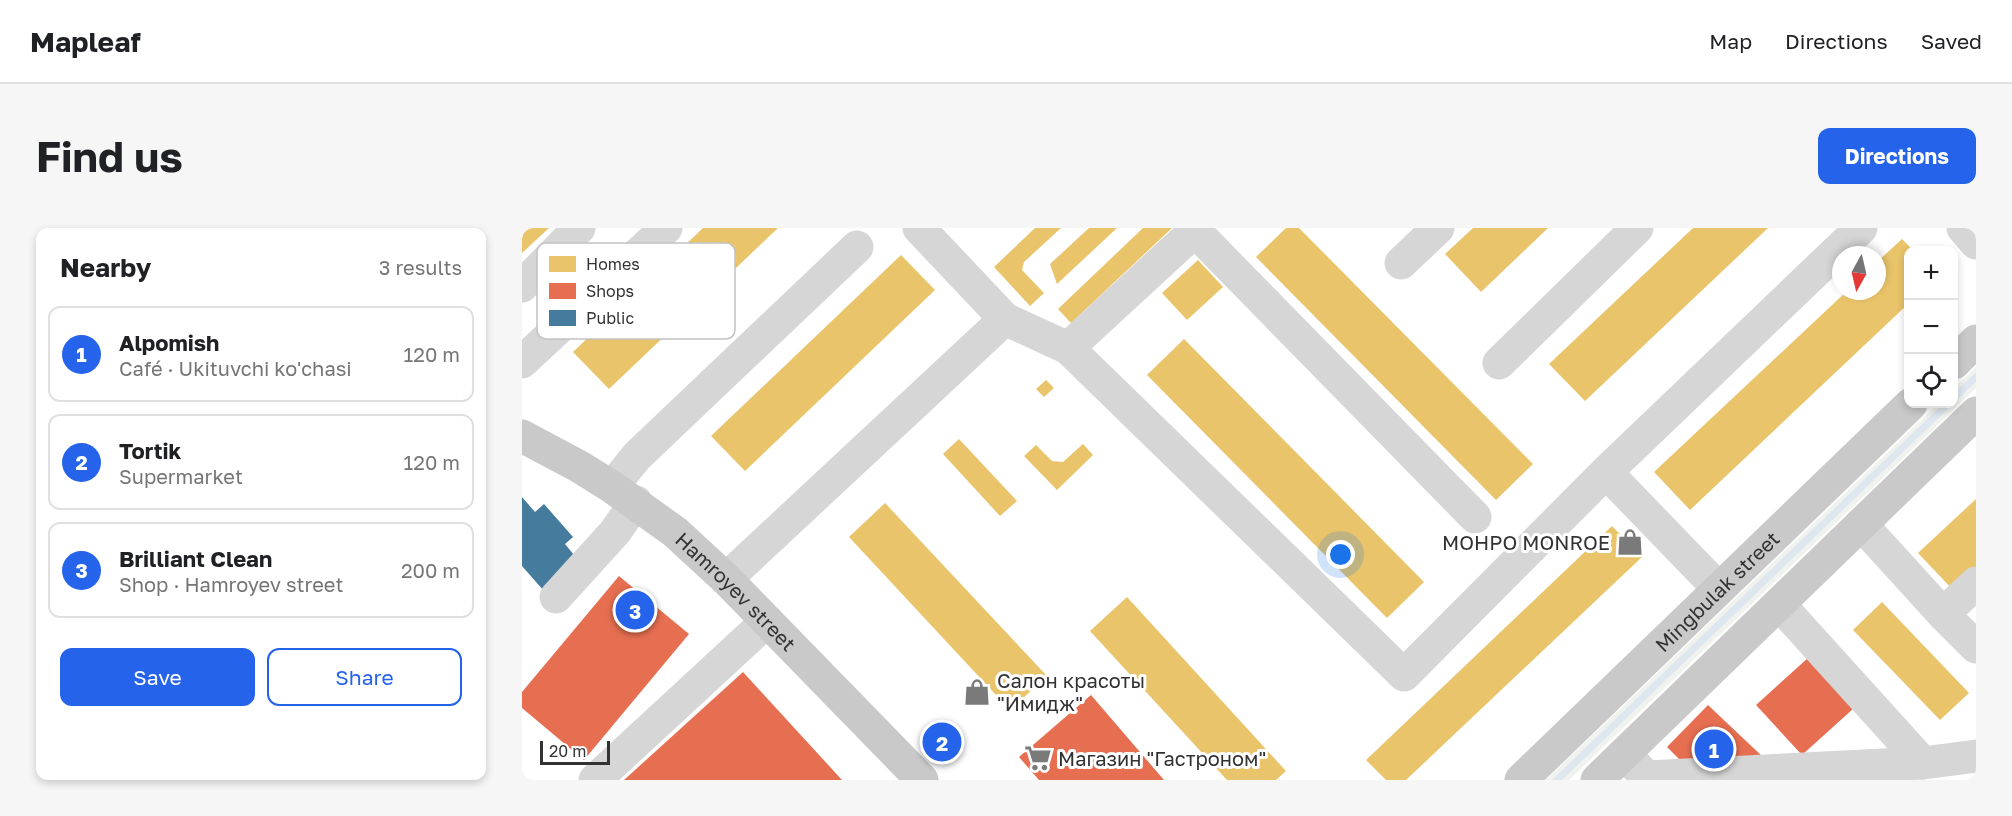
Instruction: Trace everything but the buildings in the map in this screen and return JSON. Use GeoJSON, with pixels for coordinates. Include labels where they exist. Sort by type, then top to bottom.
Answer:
{"type":"FeatureCollection","features":[{"type":"Feature","properties":{"kind":"main road"},"geometry":{"type":"LineString","coordinates":[[1958,358],[1976,341]]}},
{"type":"Feature","properties":{"kind":"main road","name":"Mingbulak street"},"geometry":{"type":"LineString","coordinates":[[1521,780],[1907,408]]}},
{"type":"Feature","properties":{"kind":"main road"},"geometry":{"type":"LineString","coordinates":[[1597,780],[1976,413]]}},
{"type":"Feature","properties":{"kind":"main road","name":"Hamroyev street"},"geometry":{"type":"LineString","coordinates":[[522,436],[624,494],[675,532],[726,579],[922,780]]}},
{"type":"Feature","properties":{"kind":"street"},"geometry":{"type":"LineString","coordinates":[[564,243],[579,228]]}},
{"type":"Feature","properties":{"kind":"street"},"geometry":{"type":"LineString","coordinates":[[650,243],[666,228]]}},
{"type":"Feature","properties":{"kind":"street"},"geometry":{"type":"LineString","coordinates":[[919,228],[1005,319],[1068,348],[1404,675],[1606,472],[1861,228]]}},
{"type":"Feature","properties":{"kind":"street"},"geometry":{"type":"LineString","coordinates":[[1401,263],[1438,228]]}},
{"type":"Feature","properties":{"kind":"street"},"geometry":{"type":"LineString","coordinates":[[1499,363],[1637,228]]}},
{"type":"Feature","properties":{"kind":"street"},"geometry":{"type":"LineString","coordinates":[[1963,228],[1976,243]]}},
{"type":"Feature","properties":{"kind":"street"},"geometry":{"type":"LineString","coordinates":[[1068,348],[1197,229],[1475,517]]}},
{"type":"Feature","properties":{"kind":"street"},"geometry":{"type":"LineString","coordinates":[[556,597],[615,532],[624,494],[637,456],[857,247]]}},
{"type":"Feature","properties":{"kind":"street"},"geometry":{"type":"LineString","coordinates":[[522,286],[537,271]]}},
{"type":"Feature","properties":{"kind":"street"},"geometry":{"type":"LineString","coordinates":[[726,579],[1005,319]]}},
{"type":"Feature","properties":{"kind":"street"},"geometry":{"type":"LineString","coordinates":[[522,362],[547,339]]}},
{"type":"Feature","properties":{"kind":"street"},"geometry":{"type":"LineString","coordinates":[[1606,472],[1719,589]]}},
{"type":"Feature","properties":{"kind":"street"},"geometry":{"type":"LineString","coordinates":[[1861,524],[1976,647]]}},
{"type":"Feature","properties":{"kind":"street"},"geometry":{"type":"LineString","coordinates":[[1943,614],[1976,583]]}},
{"type":"Feature","properties":{"kind":"street"},"geometry":{"type":"LineString","coordinates":[[1779,604],[1923,763]]}},
{"type":"Feature","properties":{"kind":"street"},"geometry":{"type":"LineString","coordinates":[[1943,614],[1976,612]]}},
{"type":"Feature","properties":{"kind":"street"},"geometry":{"type":"LineString","coordinates":[[595,780],[767,621]]}},
{"type":"Feature","properties":{"kind":"street"},"geometry":{"type":"LineString","coordinates":[[1624,754],[1647,777],[1923,763],[1976,756]]}},
{"type":"Feature","properties":{"kind":"shaded area"},"geometry":{"type":"Polygon","coordinates":[[[1976,367],[1976,388],[1958,405],[1958,384],[1976,367]]]}},
{"type":"Feature","properties":{"kind":"shaded area"},"geometry":{"type":"Polygon","coordinates":[[[1934,408],[1955,408],[1569,780],[1546,780],[1934,408]]]}},
{"type":"Feature","properties":{"kind":"waterway"},"geometry":{"type":"LineString","coordinates":[[1958,394],[1976,377]]}},
{"type":"Feature","properties":{"kind":"waterway"},"geometry":{"type":"LineString","coordinates":[[1557,780],[1944,408]]}},
{"type":"Feature","properties":{"kind":"place","name":"МОНРО MONROE"},"geometry":{"type":"Point","coordinates":[1630,542]}},
{"type":"Feature","properties":{"kind":"place","name":"Brilliant Clean"},"geometry":{"type":"Point","coordinates":[635,610]}},
{"type":"Feature","properties":{"kind":"place","name":"Салон красоты \"Имидж\""},"geometry":{"type":"Point","coordinates":[977,692]}},
{"type":"Feature","properties":{"kind":"place","name":"Tortik"},"geometry":{"type":"Point","coordinates":[942,742]}},
{"type":"Feature","properties":{"kind":"place","name":"Alpomish"},"geometry":{"type":"Point","coordinates":[1714,749]}},
{"type":"Feature","properties":{"kind":"place","name":"Магазин \"Гастроном\""},"geometry":{"type":"Point","coordinates":[1038,758]}}]}
